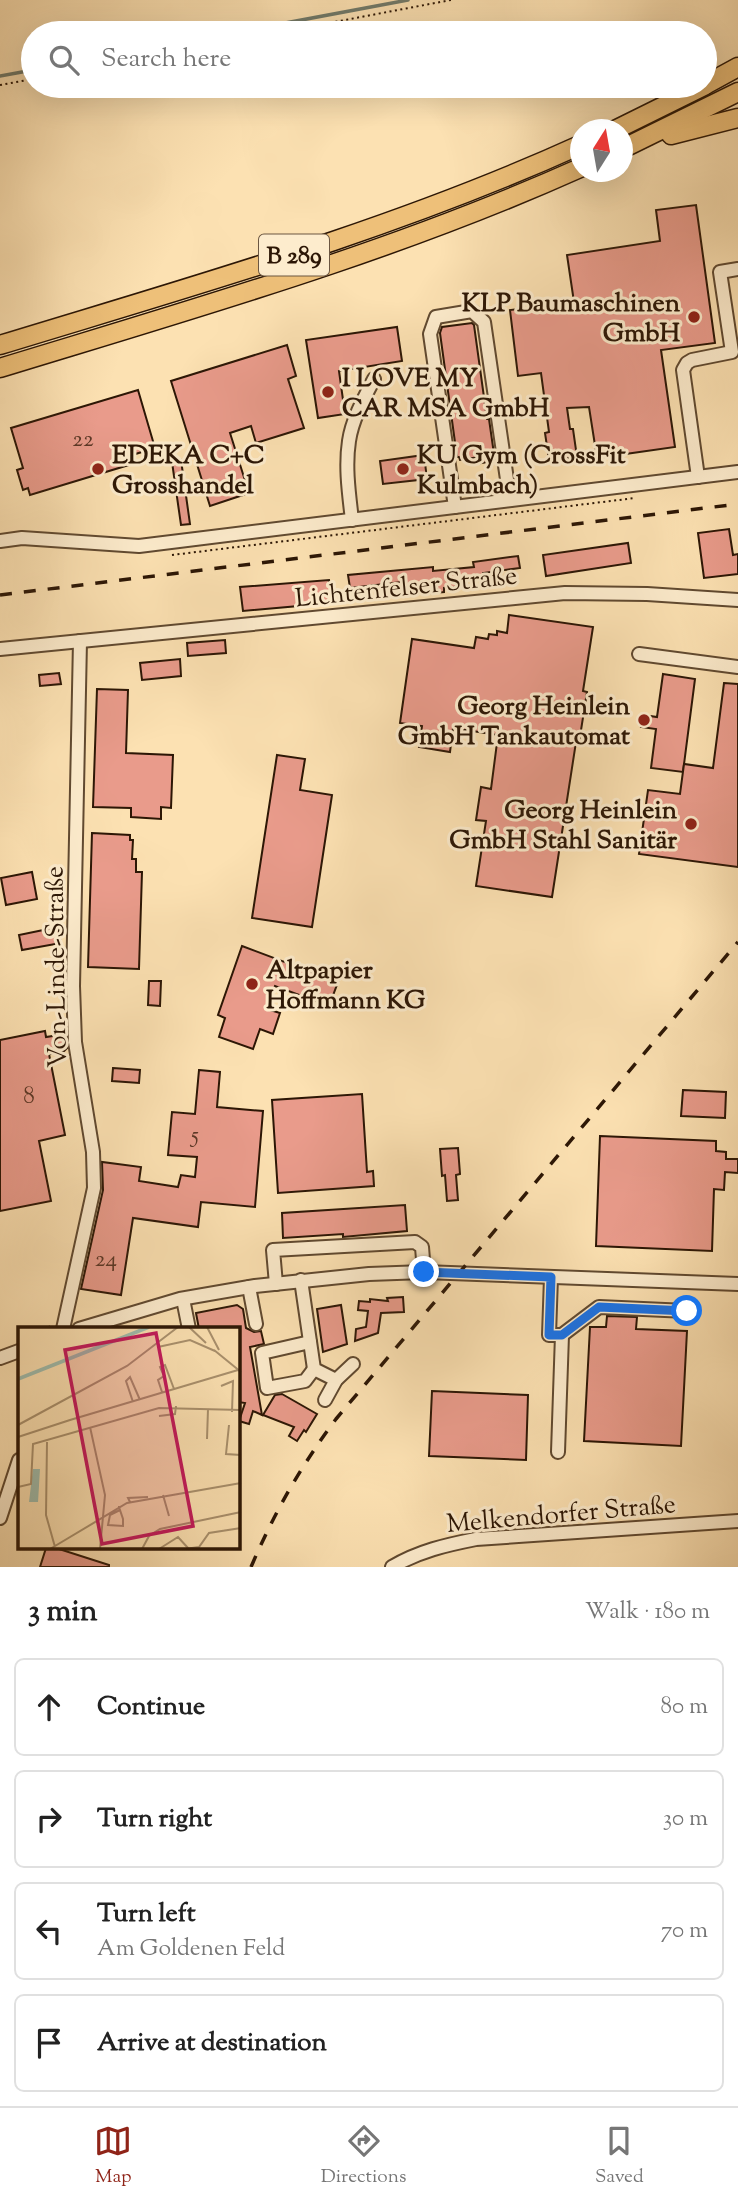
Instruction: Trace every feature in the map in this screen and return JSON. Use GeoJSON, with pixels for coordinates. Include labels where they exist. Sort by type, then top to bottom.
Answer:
{"type":"FeatureCollection","features":[{"type":"Feature","properties":{"kind":"highway"},"geometry":{"type":"LineString","coordinates":[[717,78],[738,67]]}},
{"type":"Feature","properties":{"kind":"highway"},"geometry":{"type":"LineString","coordinates":[[633,144],[738,92]]}},
{"type":"Feature","properties":{"kind":"highway"},"geometry":{"type":"LineString","coordinates":[[633,121],[678,98]]}},
{"type":"Feature","properties":{"kind":"highway"},"geometry":{"type":"LineString","coordinates":[[633,145],[738,118]]}},
{"type":"Feature","properties":{"kind":"highway","name":"B 289"},"geometry":{"type":"LineString","coordinates":[[0,345],[355,234],[457,197],[570,149]]}},
{"type":"Feature","properties":{"kind":"highway","name":"B 289"},"geometry":{"type":"LineString","coordinates":[[0,368],[347,260],[458,220],[570,172]]}},
{"type":"Feature","properties":{"kind":"street"},"geometry":{"type":"LineString","coordinates":[[698,477],[683,370],[692,360],[732,352],[720,272],[738,269]]}},
{"type":"Feature","properties":{"kind":"street"},"geometry":{"type":"LineString","coordinates":[[455,507],[430,334],[436,317],[472,311],[484,322],[510,500]]}},
{"type":"Feature","properties":{"kind":"street"},"geometry":{"type":"LineString","coordinates":[[352,520],[347,479],[349,440],[360,406],[374,379]]}},
{"type":"Feature","properties":{"kind":"street"},"geometry":{"type":"LineString","coordinates":[[0,541],[22,538],[139,546],[738,472]]}},
{"type":"Feature","properties":{"kind":"street","name":"Lichtenfelser Straße"},"geometry":{"type":"LineString","coordinates":[[0,649],[565,593],[647,594],[738,600]]}},
{"type":"Feature","properties":{"kind":"street","name":"Von-Linde-Straße"},"geometry":{"type":"LineString","coordinates":[[63,1327],[94,1188],[93,1152],[75,1042],[73,986],[80,641]]}},
{"type":"Feature","properties":{"kind":"street"},"geometry":{"type":"LineString","coordinates":[[639,654],[738,667]]}},
{"type":"Feature","properties":{"kind":"street"},"geometry":{"type":"LineString","coordinates":[[276,1284],[273,1250],[415,1242],[422,1247],[424,1272]]}},
{"type":"Feature","properties":{"kind":"street"},"geometry":{"type":"LineString","coordinates":[[86,1327],[183,1299],[249,1287],[358,1274],[424,1272],[738,1284]]}},
{"type":"Feature","properties":{"kind":"street"},"geometry":{"type":"LineString","coordinates":[[551,1277],[549,1335],[562,1335],[599,1307],[687,1311]]}},
{"type":"Feature","properties":{"kind":"street"},"geometry":{"type":"LineString","coordinates":[[301,1280],[314,1369],[305,1381],[267,1388],[261,1353],[310,1342]]}},
{"type":"Feature","properties":{"kind":"street"},"geometry":{"type":"LineString","coordinates":[[249,1287],[256,1324]]}},
{"type":"Feature","properties":{"kind":"street"},"geometry":{"type":"LineString","coordinates":[[183,1299],[189,1327]]}},
{"type":"Feature","properties":{"kind":"street"},"geometry":{"type":"LineString","coordinates":[[558,1452],[562,1335]]}},
{"type":"Feature","properties":{"kind":"street"},"geometry":{"type":"LineString","coordinates":[[0,1358],[18,1351]]}},
{"type":"Feature","properties":{"kind":"street"},"geometry":{"type":"LineString","coordinates":[[325,1400],[336,1380],[354,1364]]}},
{"type":"Feature","properties":{"kind":"street"},"geometry":{"type":"LineString","coordinates":[[314,1369],[336,1380]]}},
{"type":"Feature","properties":{"kind":"street"},"geometry":{"type":"LineString","coordinates":[[0,1518],[14,1495],[18,1467]]}},
{"type":"Feature","properties":{"kind":"street","name":"Melkendorfer Straße"},"geometry":{"type":"LineString","coordinates":[[392,1567],[437,1546],[476,1539],[738,1521]]}},
{"type":"Feature","properties":{"kind":"path"},"geometry":{"type":"LineString","coordinates":[[340,21],[451,0]]}},
{"type":"Feature","properties":{"kind":"path"},"geometry":{"type":"LineString","coordinates":[[0,85],[21,81]]}},
{"type":"Feature","properties":{"kind":"building"},"geometry":{"type":"Polygon","coordinates":[[[696,205],[715,343],[661,350],[675,447],[597,458],[589,407],[567,408],[577,457],[549,460],[545,433],[549,432],[541,373],[518,376],[510,310],[574,302],[567,255],[660,241],[656,210],[696,205]]]}},
{"type":"Feature","properties":{"kind":"building"},"geometry":{"type":"Polygon","coordinates":[[[472,323],[495,461],[481,463],[480,457],[460,460],[457,457],[440,333],[442,327],[472,323]]]}},
{"type":"Feature","properties":{"kind":"building","name":"I LOVE MY CAR MSA GmbH"},"geometry":{"type":"Polygon","coordinates":[[[397,327],[402,361],[339,371],[345,414],[318,418],[306,340],[397,327]]]}},
{"type":"Feature","properties":{"kind":"building"},"geometry":{"type":"Polygon","coordinates":[[[287,345],[296,376],[288,379],[304,428],[256,443],[251,426],[230,433],[249,493],[210,506],[171,381],[287,345]]]}},
{"type":"Feature","properties":{"kind":"building"},"geometry":{"type":"Polygon","coordinates":[[[138,390],[155,448],[129,456],[132,464],[30,495],[28,488],[23,490],[17,470],[23,468],[11,428],[138,390]]]}},
{"type":"Feature","properties":{"kind":"building"},"geometry":{"type":"Polygon","coordinates":[[[424,455],[427,479],[383,484],[380,461],[424,455]]]}},
{"type":"Feature","properties":{"kind":"building"},"geometry":{"type":"Polygon","coordinates":[[[181,460],[190,524],[181,525],[172,462],[181,460]]]}},
{"type":"Feature","properties":{"kind":"building"},"geometry":{"type":"Polygon","coordinates":[[[729,529],[733,555],[738,554],[738,574],[704,578],[698,533],[729,529]]]}},
{"type":"Feature","properties":{"kind":"building"},"geometry":{"type":"Polygon","coordinates":[[[628,543],[631,563],[546,576],[543,555],[628,543]]]}},
{"type":"Feature","properties":{"kind":"building"},"geometry":{"type":"Polygon","coordinates":[[[518,556],[520,568],[483,573],[483,577],[464,579],[465,586],[444,588],[444,592],[421,594],[420,588],[401,589],[401,582],[350,588],[348,575],[433,567],[433,571],[474,567],[473,562],[518,556]]]}},
{"type":"Feature","properties":{"kind":"building"},"geometry":{"type":"Polygon","coordinates":[[[329,580],[332,603],[243,611],[240,587],[329,580]]]}},
{"type":"Feature","properties":{"kind":"building"},"geometry":{"type":"Polygon","coordinates":[[[509,615],[593,627],[583,691],[587,692],[579,743],[576,742],[552,897],[476,886],[486,821],[476,820],[481,787],[491,789],[498,735],[453,728],[450,752],[419,747],[422,726],[400,723],[412,639],[474,648],[476,637],[488,639],[489,634],[497,635],[497,631],[507,633],[509,615]]]}},
{"type":"Feature","properties":{"kind":"building"},"geometry":{"type":"Polygon","coordinates":[[[225,640],[226,653],[188,656],[187,643],[225,640]]]}},
{"type":"Feature","properties":{"kind":"building"},"geometry":{"type":"Polygon","coordinates":[[[180,659],[181,676],[142,680],[140,663],[180,659]]]}},
{"type":"Feature","properties":{"kind":"building"},"geometry":{"type":"Polygon","coordinates":[[[59,673],[61,684],[40,686],[39,675],[59,673]]]}},
{"type":"Feature","properties":{"kind":"building"},"geometry":{"type":"Polygon","coordinates":[[[663,674],[695,679],[683,772],[651,768],[656,729],[641,727],[643,715],[657,717],[663,674]]]}},
{"type":"Feature","properties":{"kind":"building","name":"Georg Heinlein GmbH Stahl Sanitär"},"geometry":{"type":"Polygon","coordinates":[[[724,683],[738,684],[738,867],[639,854],[648,790],[680,794],[684,764],[713,768],[724,683]]]}},
{"type":"Feature","properties":{"kind":"building"},"geometry":{"type":"Polygon","coordinates":[[[97,689],[128,690],[126,753],[173,755],[171,808],[161,807],[161,819],[131,817],[131,808],[93,807],[97,689]]]}},
{"type":"Feature","properties":{"kind":"building"},"geometry":{"type":"Polygon","coordinates":[[[277,755],[305,759],[300,790],[332,795],[312,927],[252,918],[277,755]]]}},
{"type":"Feature","properties":{"kind":"building"},"geometry":{"type":"Polygon","coordinates":[[[92,833],[130,835],[130,840],[133,840],[132,859],[136,859],[136,872],[142,872],[139,969],[88,967],[92,833]]]}},
{"type":"Feature","properties":{"kind":"building"},"geometry":{"type":"Polygon","coordinates":[[[32,872],[37,899],[6,905],[1,878],[32,872]]]}},
{"type":"Feature","properties":{"kind":"building"},"geometry":{"type":"Polygon","coordinates":[[[58,927],[61,943],[22,950],[19,935],[58,927]]]}},
{"type":"Feature","properties":{"kind":"building","name":"Altpapier Hoffmann KG"},"geometry":{"type":"Polygon","coordinates":[[[242,946],[338,982],[329,1006],[275,986],[267,1009],[280,1013],[273,1034],[260,1029],[253,1049],[219,1037],[225,1018],[218,1015],[242,946]]]}},
{"type":"Feature","properties":{"kind":"building"},"geometry":{"type":"Polygon","coordinates":[[[149,981],[161,981],[160,1006],[148,1005],[149,981]]]}},
{"type":"Feature","properties":{"kind":"building"},"geometry":{"type":"Polygon","coordinates":[[[45,1031],[46,1037],[66,1037],[67,1048],[49,1054],[65,1135],[39,1141],[51,1201],[0,1211],[0,1040],[45,1031]]]}},
{"type":"Feature","properties":{"kind":"building"},"geometry":{"type":"Polygon","coordinates":[[[113,1068],[140,1070],[139,1083],[112,1081],[113,1068]]]}},
{"type":"Feature","properties":{"kind":"building"},"geometry":{"type":"Polygon","coordinates":[[[199,1070],[220,1072],[217,1107],[263,1111],[255,1207],[201,1202],[198,1227],[133,1218],[121,1295],[81,1289],[103,1190],[102,1162],[141,1167],[139,1181],[178,1187],[181,1175],[195,1177],[197,1157],[168,1155],[172,1112],[195,1114],[199,1070]]]}},
{"type":"Feature","properties":{"kind":"building"},"geometry":{"type":"Polygon","coordinates":[[[683,1090],[726,1092],[725,1118],[681,1116],[683,1090]]]}},
{"type":"Feature","properties":{"kind":"building"},"geometry":{"type":"Polygon","coordinates":[[[362,1094],[367,1172],[373,1171],[374,1186],[278,1193],[272,1100],[362,1094]]]}},
{"type":"Feature","properties":{"kind":"building"},"geometry":{"type":"Polygon","coordinates":[[[600,1136],[716,1141],[716,1151],[726,1152],[726,1159],[738,1159],[738,1173],[725,1172],[724,1190],[714,1189],[712,1251],[596,1246],[600,1136]]]}},
{"type":"Feature","properties":{"kind":"building"},"geometry":{"type":"Polygon","coordinates":[[[458,1148],[458,1200],[447,1201],[440,1149],[458,1148]]]}},
{"type":"Feature","properties":{"kind":"building"},"geometry":{"type":"Polygon","coordinates":[[[405,1205],[407,1231],[343,1237],[343,1234],[283,1238],[282,1213],[405,1205]]]}},
{"type":"Feature","properties":{"kind":"building"},"geometry":{"type":"Polygon","coordinates":[[[403,1297],[404,1312],[381,1313],[378,1333],[355,1341],[356,1329],[366,1327],[368,1311],[358,1310],[359,1301],[388,1301],[387,1298],[403,1297]]]}},
{"type":"Feature","properties":{"kind":"building"},"geometry":{"type":"Polygon","coordinates":[[[237,1305],[243,1309],[246,1328],[254,1332],[261,1331],[264,1344],[250,1347],[262,1415],[253,1411],[249,1424],[240,1421],[245,1403],[240,1402],[240,1327],[199,1327],[196,1313],[237,1305]]]}},
{"type":"Feature","properties":{"kind":"building"},"geometry":{"type":"Polygon","coordinates":[[[341,1305],[347,1344],[323,1352],[317,1309],[341,1305]]]}},
{"type":"Feature","properties":{"kind":"building"},"geometry":{"type":"Polygon","coordinates":[[[607,1316],[637,1317],[636,1329],[687,1331],[681,1446],[584,1441],[590,1327],[606,1327],[607,1316]]]}},
{"type":"Feature","properties":{"kind":"building"},"geometry":{"type":"Polygon","coordinates":[[[432,1391],[528,1395],[526,1460],[429,1456],[432,1391]]]}},
{"type":"Feature","properties":{"kind":"building"},"geometry":{"type":"Polygon","coordinates":[[[282,1394],[317,1414],[297,1441],[289,1436],[294,1427],[263,1415],[275,1395],[282,1394]]]}},
{"type":"Feature","properties":{"kind":"building"},"geometry":{"type":"Polygon","coordinates":[[[46,1549],[59,1549],[109,1565],[109,1567],[40,1567],[46,1549]]]}},
{"type":"Feature","properties":{"kind":"waterway"},"geometry":{"type":"LineString","coordinates":[[296,21],[408,0]]}},
{"type":"Feature","properties":{"kind":"waterway"},"geometry":{"type":"LineString","coordinates":[[0,76],[21,72]]}},
{"type":"Feature","properties":{"kind":"railway"},"geometry":{"type":"LineString","coordinates":[[0,595],[738,504]]}},
{"type":"Feature","properties":{"kind":"railway"},"geometry":{"type":"LineString","coordinates":[[251,1567],[289,1490],[336,1419],[738,942]]}},
{"type":"Feature","properties":{"kind":"place","name":"KLP Baumaschinen GmbH"},"geometry":{"type":"Point","coordinates":[694,317]}},
{"type":"Feature","properties":{"kind":"place","name":"I LOVE MY CAR MSA GmbH"},"geometry":{"type":"Point","coordinates":[328,392]}},
{"type":"Feature","properties":{"kind":"place","name":"EDEKA C+C Grosshandel"},"geometry":{"type":"Point","coordinates":[98,469]}},
{"type":"Feature","properties":{"kind":"place","name":"KU Gym (CrossFit Kulmbach)"},"geometry":{"type":"Point","coordinates":[403,469]}},
{"type":"Feature","properties":{"kind":"place","name":"Georg Heinlein GmbH Tankautomat"},"geometry":{"type":"Point","coordinates":[644,720]}},
{"type":"Feature","properties":{"kind":"place","name":"Georg Heinlein GmbH Stahl Sanitär"},"geometry":{"type":"Point","coordinates":[691,824]}},
{"type":"Feature","properties":{"kind":"place","name":"Altpapier Hoffmann KG"},"geometry":{"type":"Point","coordinates":[252,984]}},
{"type":"Feature","properties":{"kind":"route"},"geometry":{"type":"LineString","coordinates":[[424,1272],[551,1277],[549,1335],[562,1335],[599,1307],[687,1311]]}}]}
